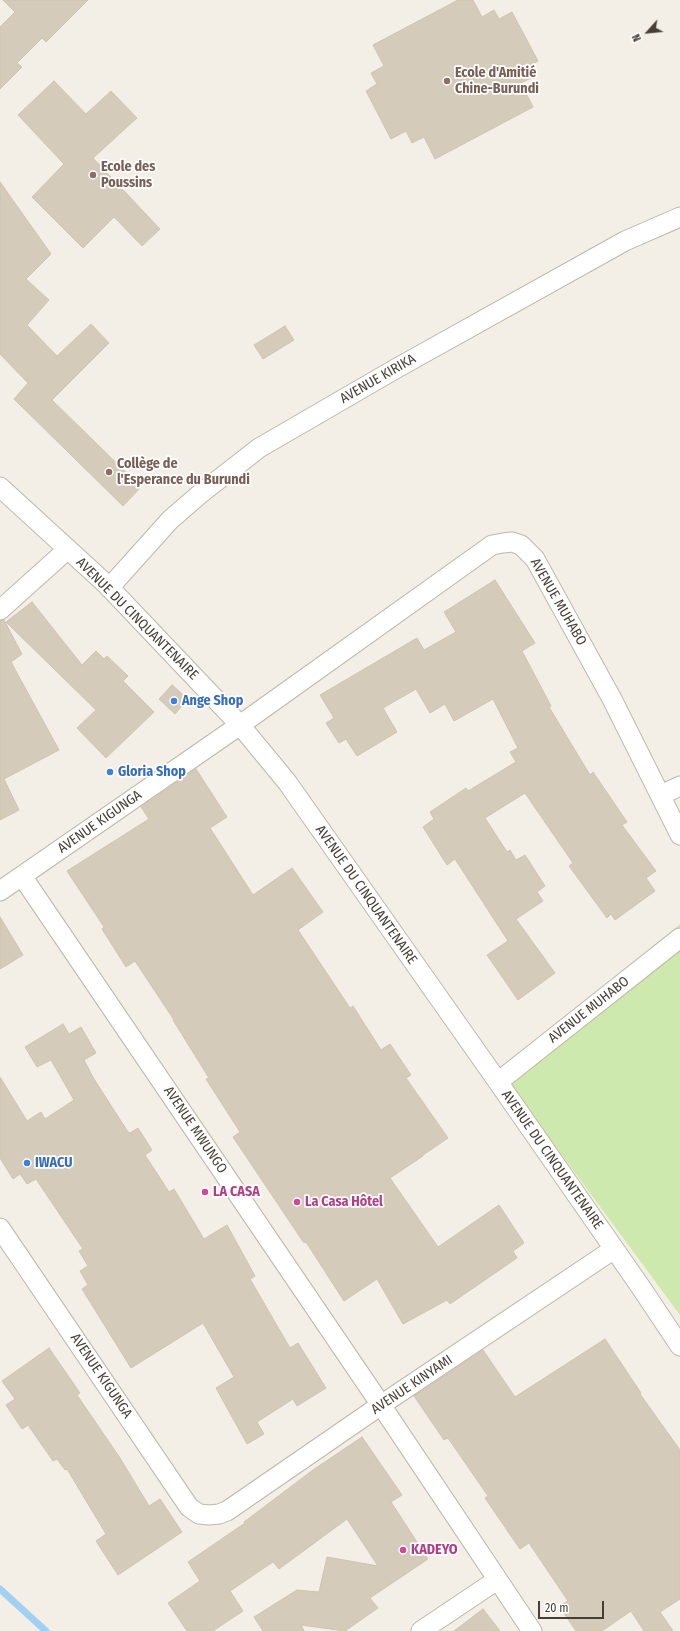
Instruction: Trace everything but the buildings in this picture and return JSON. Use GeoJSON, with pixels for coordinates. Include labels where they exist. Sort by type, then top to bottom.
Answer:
{"type":"FeatureCollection","features":[{"type":"Feature","properties":{"kind":"street","name":"AVENUE KIRIKA"},"geometry":{"type":"LineString","coordinates":[[109,588],[170,520],[200,494],[259,448],[397,368],[625,241],[680,217]]}},
{"type":"Feature","properties":{"kind":"street","name":"AVENUE DU CINQUANTENAIRE"},"geometry":{"type":"LineString","coordinates":[[0,487],[109,588],[240,725],[287,782],[498,1082],[680,1346]]}},
{"type":"Feature","properties":{"kind":"street","name":"AVENUE MUHABO"},"geometry":{"type":"LineString","coordinates":[[240,725],[492,546],[512,542],[521,546],[535,559],[612,699],[661,795],[680,836]]}},
{"type":"Feature","properties":{"kind":"street"},"geometry":{"type":"LineString","coordinates":[[0,610],[68,549]]}},
{"type":"Feature","properties":{"kind":"street","name":"AVENUE KIGUNGA"},"geometry":{"type":"LineString","coordinates":[[0,891],[240,725]]}},
{"type":"Feature","properties":{"kind":"street"},"geometry":{"type":"LineString","coordinates":[[661,795],[680,786]]}},
{"type":"Feature","properties":{"kind":"street","name":"AVENUE MWUNGO"},"geometry":{"type":"LineString","coordinates":[[22,876],[381,1405],[532,1631]]}},
{"type":"Feature","properties":{"kind":"street","name":"AVENUE MUHABO"},"geometry":{"type":"LineString","coordinates":[[498,1082],[680,938]]}},
{"type":"Feature","properties":{"kind":"street","name":"AVENUE KIGUNGA"},"geometry":{"type":"LineString","coordinates":[[0,1228],[190,1507],[199,1514],[209,1515]]}},
{"type":"Feature","properties":{"kind":"street","name":"AVENUE KINYAMI"},"geometry":{"type":"LineString","coordinates":[[209,1515],[227,1511],[381,1405],[614,1249]]}},
{"type":"Feature","properties":{"kind":"street"},"geometry":{"type":"LineString","coordinates":[[421,1631],[497,1580]]}},
{"type":"Feature","properties":{"kind":"green space"},"geometry":{"type":"Polygon","coordinates":[[[680,924],[680,1315],[499,1070],[680,924]]]}},
{"type":"Feature","properties":{"kind":"waterway"},"geometry":{"type":"LineString","coordinates":[[0,1589],[46,1631]]}},
{"type":"Feature","properties":{"kind":"place","name":"Ecole d'Amitié Chine-Burundi"},"geometry":{"type":"Point","coordinates":[447,81]}},
{"type":"Feature","properties":{"kind":"place","name":"Ecole des Poussins"},"geometry":{"type":"Point","coordinates":[93,175]}},
{"type":"Feature","properties":{"kind":"place","name":"Collège de l'Esperance du Burundi"},"geometry":{"type":"Point","coordinates":[109,472]}},
{"type":"Feature","properties":{"kind":"place","name":"Ange Shop"},"geometry":{"type":"Point","coordinates":[174,701]}},
{"type":"Feature","properties":{"kind":"place","name":"Gloria Shop"},"geometry":{"type":"Point","coordinates":[110,772]}},
{"type":"Feature","properties":{"kind":"place","name":"IWACU"},"geometry":{"type":"Point","coordinates":[27,1163]}},
{"type":"Feature","properties":{"kind":"place","name":"LA CASA"},"geometry":{"type":"Point","coordinates":[205,1192]}},
{"type":"Feature","properties":{"kind":"place","name":"La Casa Hôtel"},"geometry":{"type":"Point","coordinates":[297,1202]}},
{"type":"Feature","properties":{"kind":"place","name":"KADEYO"},"geometry":{"type":"Point","coordinates":[403,1550]}}]}
